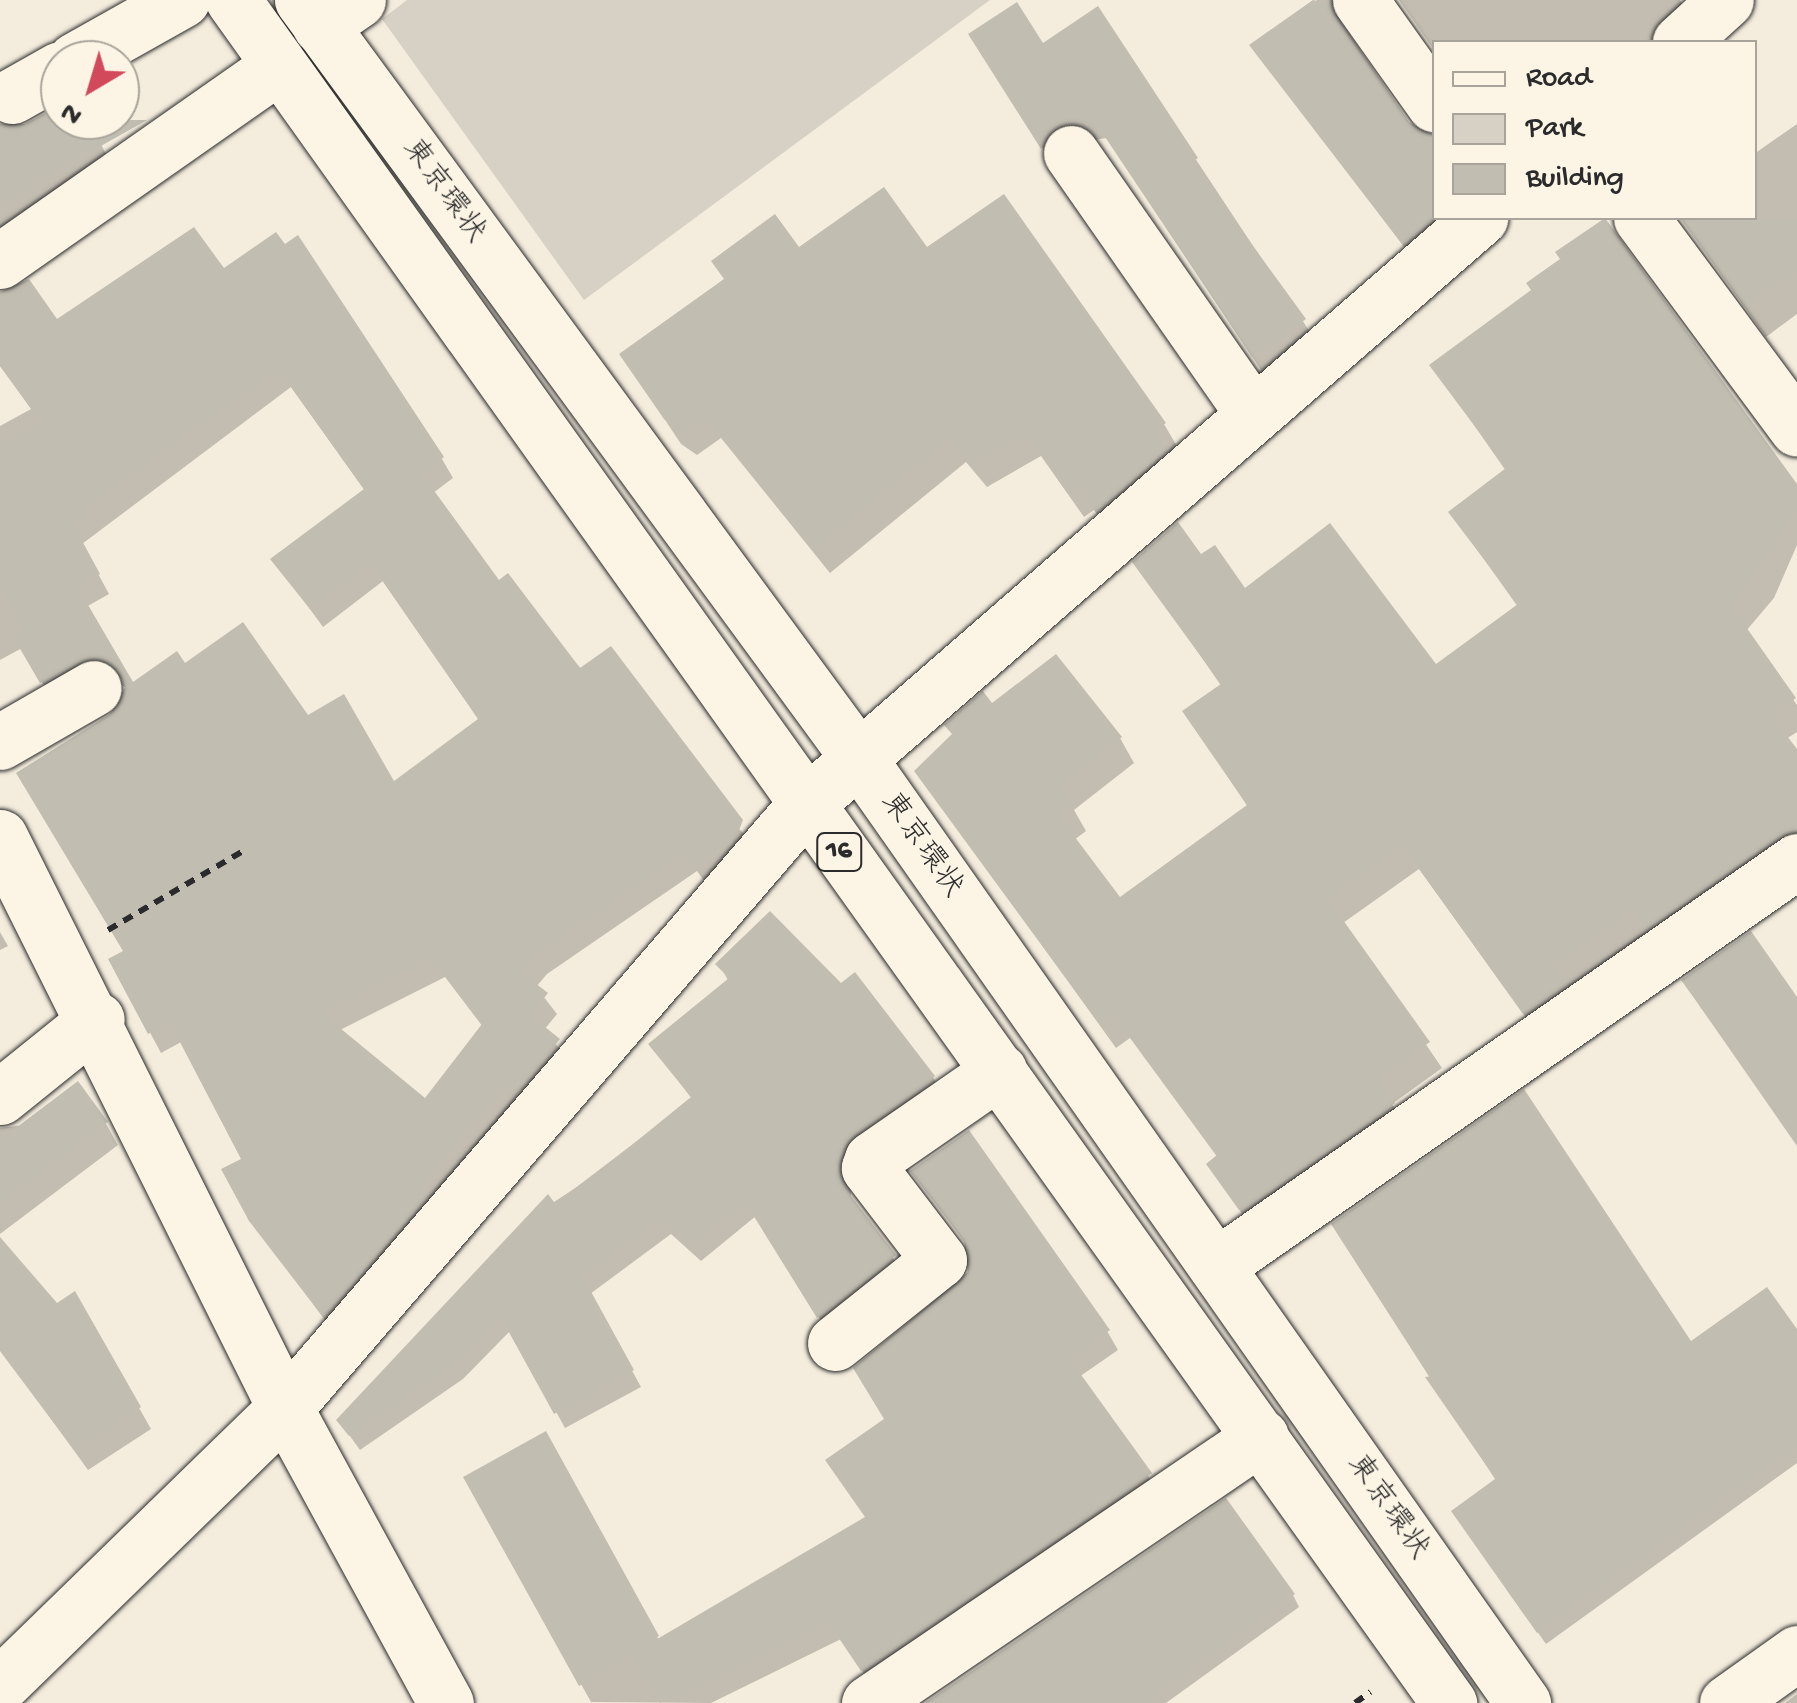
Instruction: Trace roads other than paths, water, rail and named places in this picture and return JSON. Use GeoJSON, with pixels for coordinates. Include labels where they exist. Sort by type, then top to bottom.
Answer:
{"type":"FeatureCollection","features":[{"type":"Feature","properties":{"kind":"main road"},"geometry":{"type":"LineString","coordinates":[[111,40],[182,0]]}},
{"type":"Feature","properties":{"kind":"main road","name":"東京環状"},"geometry":{"type":"LineString","coordinates":[[233,0],[1448,1703]]}},
{"type":"Feature","properties":{"kind":"main road"},"geometry":{"type":"LineString","coordinates":[[1360,0],[1432,101]]}},
{"type":"Feature","properties":{"kind":"main road"},"geometry":{"type":"LineString","coordinates":[[1682,40],[1726,0]]}},
{"type":"Feature","properties":{"kind":"main road","name":"東京環状"},"geometry":{"type":"LineString","coordinates":[[327,9],[1523,1703]]}},
{"type":"Feature","properties":{"kind":"main road"},"geometry":{"type":"LineString","coordinates":[[0,261],[278,66]]}},
{"type":"Feature","properties":{"kind":"main road"},"geometry":{"type":"LineString","coordinates":[[12,96],[40,80]]}},
{"type":"Feature","properties":{"kind":"main road"},"geometry":{"type":"LineString","coordinates":[[1071,153],[1253,414]]}},
{"type":"Feature","properties":{"kind":"main road"},"geometry":{"type":"LineString","coordinates":[[0,1685],[285,1408],[805,805],[1478,220]]}},
{"type":"Feature","properties":{"kind":"main road"},"geometry":{"type":"LineString","coordinates":[[1642,220],[1797,429]]}},
{"type":"Feature","properties":{"kind":"main road"},"geometry":{"type":"LineString","coordinates":[[0,742],[94,688]]}},
{"type":"Feature","properties":{"kind":"main road"},"geometry":{"type":"LineString","coordinates":[[0,837],[96,1020],[285,1408],[446,1703]]}},
{"type":"Feature","properties":{"kind":"main road"},"geometry":{"type":"LineString","coordinates":[[1216,1266],[1797,861]]}},
{"type":"Feature","properties":{"kind":"main road"},"geometry":{"type":"LineString","coordinates":[[0,1096],[96,1020]]}},
{"type":"Feature","properties":{"kind":"main road"},"geometry":{"type":"LineString","coordinates":[[836,1343],[939,1260],[869,1168],[872,1159],[999,1071]]}},
{"type":"Feature","properties":{"kind":"main road"},"geometry":{"type":"LineString","coordinates":[[869,1703],[1260,1437]]}},
{"type":"Feature","properties":{"kind":"main road"},"geometry":{"type":"LineString","coordinates":[[1727,1703],[1797,1653]]}}]}
